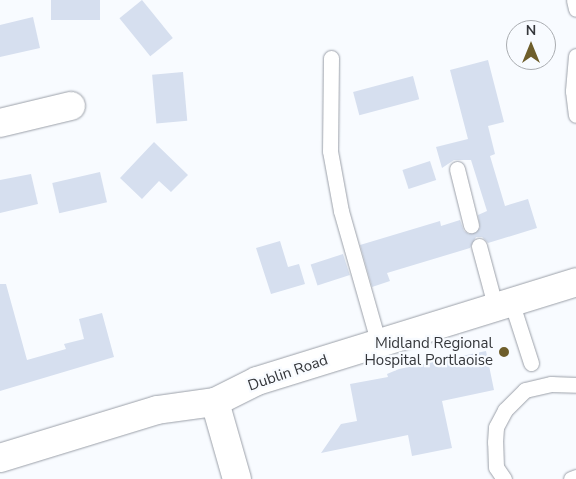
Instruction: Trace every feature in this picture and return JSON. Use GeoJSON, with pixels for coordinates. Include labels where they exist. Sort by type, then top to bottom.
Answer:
{"type":"FeatureCollection","features":[{"type":"Feature","properties":{"kind":"main road"},"geometry":{"type":"LineString","coordinates":[[0,123],[70,106]]}},
{"type":"Feature","properties":{"kind":"main road","name":"Dublin Road"},"geometry":{"type":"LineString","coordinates":[[0,458],[157,410],[215,402],[257,381],[504,307],[576,282]]}},
{"type":"Feature","properties":{"kind":"main road"},"geometry":{"type":"LineString","coordinates":[[215,402],[237,479]]}},
{"type":"Feature","properties":{"kind":"lane"},"geometry":{"type":"LineString","coordinates":[[574,0],[576,9]]}},
{"type":"Feature","properties":{"kind":"lane"},"geometry":{"type":"LineString","coordinates":[[576,56],[573,91],[576,115]]}},
{"type":"Feature","properties":{"kind":"lane"},"geometry":{"type":"LineString","coordinates":[[331,58],[330,152],[341,211],[379,344]]}},
{"type":"Feature","properties":{"kind":"lane"},"geometry":{"type":"LineString","coordinates":[[457,169],[471,225]]}},
{"type":"Feature","properties":{"kind":"lane"},"geometry":{"type":"LineString","coordinates":[[479,246],[504,307],[531,363]]}},
{"type":"Feature","properties":{"kind":"lane"},"geometry":{"type":"LineString","coordinates":[[504,479],[496,467],[495,442],[496,427],[505,410],[525,390],[551,384],[576,385]]}},
{"type":"Feature","properties":{"kind":"lane"},"geometry":{"type":"LineString","coordinates":[[571,479],[576,477]]}},
{"type":"Feature","properties":{"kind":"building"},"geometry":{"type":"Polygon","coordinates":[[[51,0],[100,0],[100,20],[51,20],[51,0]]]}},
{"type":"Feature","properties":{"kind":"building"},"geometry":{"type":"Polygon","coordinates":[[[142,0],[173,38],[150,56],[119,18],[142,0]]]}},
{"type":"Feature","properties":{"kind":"building"},"geometry":{"type":"Polygon","coordinates":[[[33,17],[40,48],[0,57],[0,25],[33,17]]]}},
{"type":"Feature","properties":{"kind":"building"},"geometry":{"type":"Polygon","coordinates":[[[488,60],[504,122],[488,126],[495,154],[490,156],[505,206],[528,199],[537,228],[488,243],[482,237],[476,237],[470,248],[387,273],[390,281],[372,287],[360,245],[440,221],[441,226],[460,220],[464,231],[469,234],[480,228],[478,215],[487,211],[471,160],[454,160],[442,168],[436,147],[468,139],[450,70],[488,60]]]}},
{"type":"Feature","properties":{"kind":"building"},"geometry":{"type":"Polygon","coordinates":[[[183,72],[187,121],[156,124],[152,75],[183,72]]]}},
{"type":"Feature","properties":{"kind":"building"},"geometry":{"type":"Polygon","coordinates":[[[413,76],[419,99],[359,115],[353,92],[413,76]]]}},
{"type":"Feature","properties":{"kind":"building"},"geometry":{"type":"Polygon","coordinates":[[[154,142],[188,175],[171,192],[159,181],[142,199],[120,178],[154,142]]]}},
{"type":"Feature","properties":{"kind":"building"},"geometry":{"type":"Polygon","coordinates":[[[430,161],[436,180],[409,189],[402,170],[430,161]]]}},
{"type":"Feature","properties":{"kind":"building"},"geometry":{"type":"Polygon","coordinates":[[[100,172],[107,202],[59,213],[52,183],[100,172]]]}},
{"type":"Feature","properties":{"kind":"building"},"geometry":{"type":"Polygon","coordinates":[[[31,174],[38,204],[0,213],[0,180],[31,174]]]}},
{"type":"Feature","properties":{"kind":"building"},"geometry":{"type":"Polygon","coordinates":[[[280,241],[288,267],[299,264],[305,284],[271,294],[256,248],[280,241]]]}},
{"type":"Feature","properties":{"kind":"building"},"geometry":{"type":"Polygon","coordinates":[[[343,254],[350,275],[317,285],[311,265],[343,254]]]}},
{"type":"Feature","properties":{"kind":"building"},"geometry":{"type":"Polygon","coordinates":[[[0,284],[6,284],[27,360],[66,349],[64,344],[84,339],[79,319],[102,313],[114,357],[0,391],[0,284]]]}},
{"type":"Feature","properties":{"kind":"building"},"geometry":{"type":"Polygon","coordinates":[[[486,351],[494,390],[442,401],[452,448],[412,456],[408,435],[321,453],[341,424],[357,421],[350,384],[388,377],[387,374],[399,369],[486,351]]]}},
{"type":"Feature","properties":{"kind":"place","name":"Midland Regional Hospital Portlaoise"},"geometry":{"type":"Point","coordinates":[504,352]}}]}
